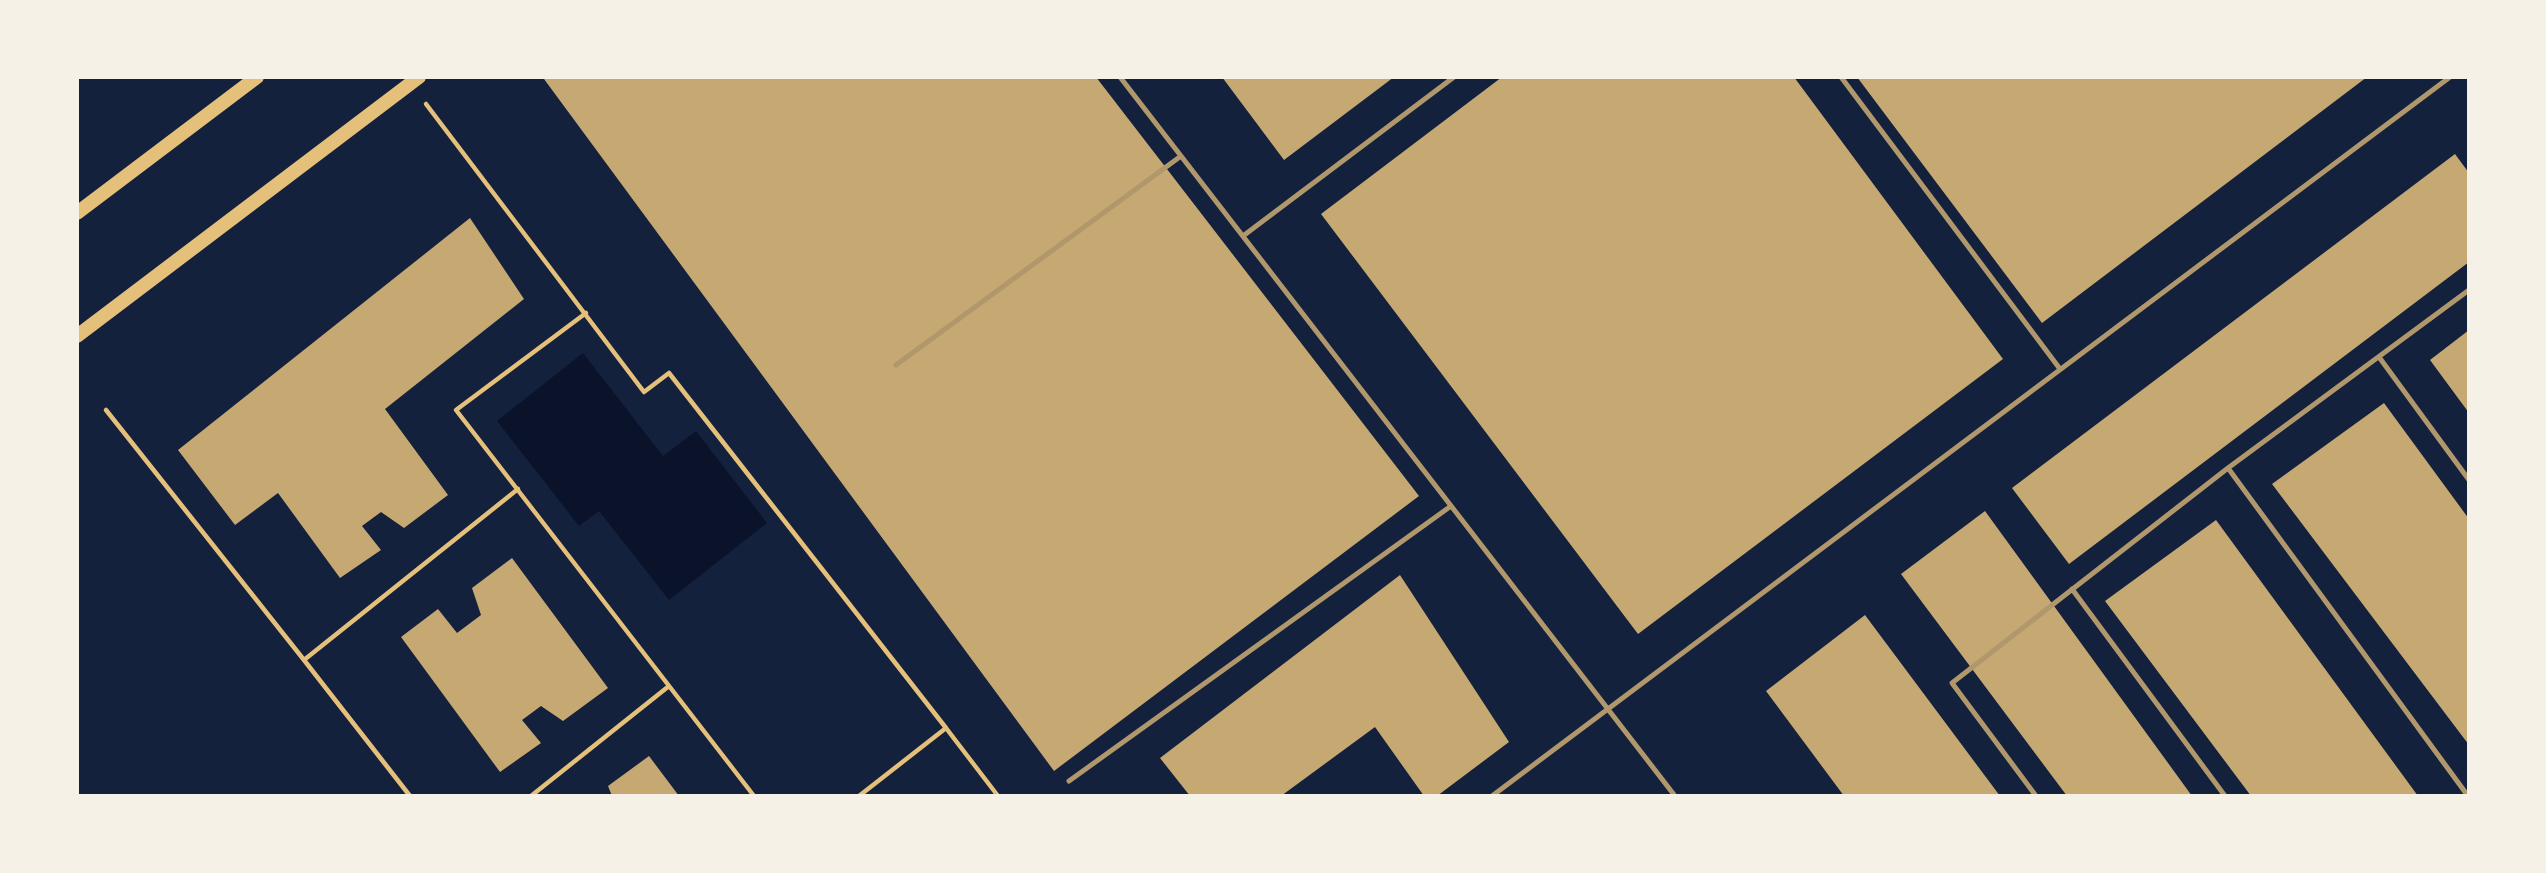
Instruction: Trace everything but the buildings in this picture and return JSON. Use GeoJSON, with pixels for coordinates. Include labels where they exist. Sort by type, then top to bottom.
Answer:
{"type":"FeatureCollection","features":[{"type":"Feature","properties":{"kind":"main road"},"geometry":{"type":"LineString","coordinates":[[77,213],[257,77]]}},
{"type":"Feature","properties":{"kind":"main road"},"geometry":{"type":"LineString","coordinates":[[77,336],[415,80]]}},
{"type":"Feature","properties":{"kind":"lane"},"geometry":{"type":"LineString","coordinates":[[1119,77],[1675,796]]}},
{"type":"Feature","properties":{"kind":"lane"},"geometry":{"type":"LineString","coordinates":[[1242,236],[1454,77]]}},
{"type":"Feature","properties":{"kind":"lane"},"geometry":{"type":"LineString","coordinates":[[1841,77],[2060,369]]}},
{"type":"Feature","properties":{"kind":"lane"},"geometry":{"type":"LineString","coordinates":[[1492,796],[2446,78]]}},
{"type":"Feature","properties":{"kind":"lane"},"geometry":{"type":"LineString","coordinates":[[896,365],[1181,156]]}},
{"type":"Feature","properties":{"kind":"lane"},"geometry":{"type":"LineString","coordinates":[[2036,796],[1952,683],[2228,468],[2469,290]]}},
{"type":"Feature","properties":{"kind":"lane"},"geometry":{"type":"LineString","coordinates":[[2379,357],[2469,480]]}},
{"type":"Feature","properties":{"kind":"lane"},"geometry":{"type":"LineString","coordinates":[[2228,468],[2468,796]]}},
{"type":"Feature","properties":{"kind":"lane"},"geometry":{"type":"LineString","coordinates":[[1069,781],[1451,506]]}},
{"type":"Feature","properties":{"kind":"lane"},"geometry":{"type":"LineString","coordinates":[[2072,589],[2224,796]]}},
{"type":"Feature","properties":{"kind":"path"},"geometry":{"type":"LineString","coordinates":[[415,80],[645,392],[669,373],[998,796]]}},
{"type":"Feature","properties":{"kind":"path"},"geometry":{"type":"LineString","coordinates":[[586,313],[456,410],[754,796]]}},
{"type":"Feature","properties":{"kind":"path"},"geometry":{"type":"LineString","coordinates":[[106,410],[410,796]]}},
{"type":"Feature","properties":{"kind":"path"},"geometry":{"type":"LineString","coordinates":[[304,660],[518,489]]}},
{"type":"Feature","properties":{"kind":"path"},"geometry":{"type":"LineString","coordinates":[[531,796],[669,686]]}},
{"type":"Feature","properties":{"kind":"path"},"geometry":{"type":"LineString","coordinates":[[859,796],[946,728]]}},
{"type":"Feature","properties":{"kind":"water"},"geometry":{"type":"Polygon","coordinates":[[[583,353],[663,456],[696,431],[767,523],[669,600],[599,511],[579,526],[497,421],[583,353]]]}}]}
